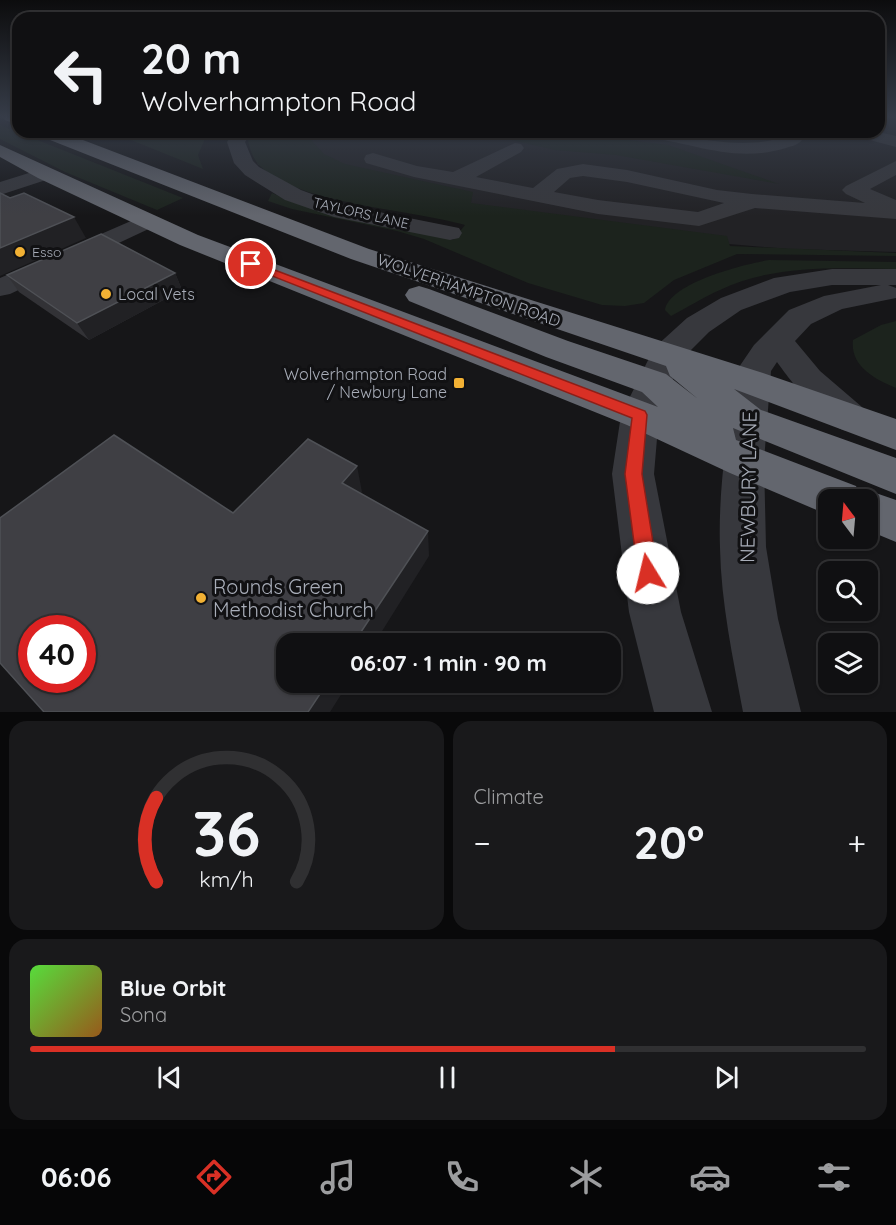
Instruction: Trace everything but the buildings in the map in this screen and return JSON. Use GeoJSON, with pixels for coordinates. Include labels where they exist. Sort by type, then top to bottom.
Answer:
{"type":"FeatureCollection","features":[{"type":"Feature","properties":{"kind":"highway"},"geometry":{"type":"LineString","coordinates":[[0,150],[45,174],[199,244],[653,385],[746,441],[896,476]]}},
{"type":"Feature","properties":{"kind":"highway"},"geometry":{"type":"LineString","coordinates":[[92,150],[247,211],[263,235],[653,385],[823,489]]}},
{"type":"Feature","properties":{"kind":"highway"},"geometry":{"type":"LineString","coordinates":[[653,385],[751,382],[896,435]]}},
{"type":"Feature","properties":{"kind":"highway"},"geometry":{"type":"LineString","coordinates":[[878,514],[896,521]]}},
{"type":"Feature","properties":{"kind":"street","name":"TAYLORS LANE"},"geometry":{"type":"LineString","coordinates":[[239,150],[244,163],[257,176],[293,195],[334,210],[450,233]]}},
{"type":"Feature","properties":{"kind":"street"},"geometry":{"type":"LineString","coordinates":[[456,179],[511,150]]}},
{"type":"Feature","properties":{"kind":"street"},"geometry":{"type":"LineString","coordinates":[[373,159],[414,171],[598,207],[699,219],[752,201]]}},
{"type":"Feature","properties":{"kind":"street"},"geometry":{"type":"LineString","coordinates":[[557,179],[554,166],[579,159],[602,159],[760,190],[827,207],[896,167]]}},
{"type":"Feature","properties":{"kind":"street"},"geometry":{"type":"LineString","coordinates":[[538,194],[564,173],[583,170],[627,176],[717,196],[752,201],[896,210]]}},
{"type":"Feature","properties":{"kind":"street"},"geometry":{"type":"LineString","coordinates":[[0,189],[45,174]]}},
{"type":"Feature","properties":{"kind":"street"},"geometry":{"type":"LineString","coordinates":[[854,190],[896,210]]}},
{"type":"Feature","properties":{"kind":"street"},"geometry":{"type":"LineString","coordinates":[[0,288],[147,221]]}},
{"type":"Feature","properties":{"kind":"street"},"geometry":{"type":"LineString","coordinates":[[683,712],[654,612],[633,474],[653,385],[698,325],[731,304],[784,284],[832,277],[896,277]]}},
{"type":"Feature","properties":{"kind":"street","name":"NEWBURY LANE"},"geometry":{"type":"LineString","coordinates":[[772,712],[752,619],[743,547],[746,441],[754,370],[766,353],[800,316],[834,302],[866,294],[896,292]]}},
{"type":"Feature","properties":{"kind":"street"},"geometry":{"type":"LineString","coordinates":[[778,342],[808,380],[849,417]]}},
{"type":"Feature","properties":{"kind":"shaded area"},"geometry":{"type":"Polygon","coordinates":[[[22,150],[63,150],[183,198],[157,210],[65,172],[22,150]]]}},
{"type":"Feature","properties":{"kind":"shaded area"},"geometry":{"type":"Polygon","coordinates":[[[156,150],[200,150],[198,155],[203,169],[156,150]]]}},
{"type":"Feature","properties":{"kind":"shaded area"},"geometry":{"type":"Polygon","coordinates":[[[251,150],[321,150],[345,164],[473,192],[471,203],[727,236],[730,246],[896,253],[896,256],[737,254],[674,280],[644,303],[625,306],[602,305],[528,283],[424,239],[397,231],[292,209],[268,201],[272,193],[292,202],[453,240],[465,225],[328,198],[301,189],[278,179],[260,166],[251,150]]]}},
{"type":"Feature","properties":{"kind":"shaded area"},"geometry":{"type":"Polygon","coordinates":[[[252,150],[896,150],[896,252],[788,249],[658,238],[258,165],[252,150]]]}},
{"type":"Feature","properties":{"kind":"shaded area"},"geometry":{"type":"Polygon","coordinates":[[[558,150],[683,150],[779,184],[616,155],[558,150]]]}},
{"type":"Feature","properties":{"kind":"shaded area"},"geometry":{"type":"Polygon","coordinates":[[[769,260],[896,262],[896,269],[829,268],[784,272],[741,282],[714,293],[671,316],[665,310],[670,300],[679,291],[693,283],[726,270],[769,260]]]}},
{"type":"Feature","properties":{"kind":"shaded area"},"geometry":{"type":"Polygon","coordinates":[[[896,321],[896,388],[872,376],[859,364],[853,349],[853,340],[881,325],[896,321]]]}},
{"type":"Feature","properties":{"kind":"place","name":"Esso"},"geometry":{"type":"Point","coordinates":[20,252]}},
{"type":"Feature","properties":{"kind":"place","name":"Local Vets"},"geometry":{"type":"Point","coordinates":[106,294]}},
{"type":"Feature","properties":{"kind":"place","name":"Wolverhampton Road / Newbury Lane"},"geometry":{"type":"Point","coordinates":[459,383]}},
{"type":"Feature","properties":{"kind":"place","name":"Rounds Green Methodist Church"},"geometry":{"type":"Point","coordinates":[201,598]}},
{"type":"Feature","properties":{"kind":"route"},"geometry":{"type":"LineString","coordinates":[[251,264],[640,415],[633,474],[648,573]]}}]}
